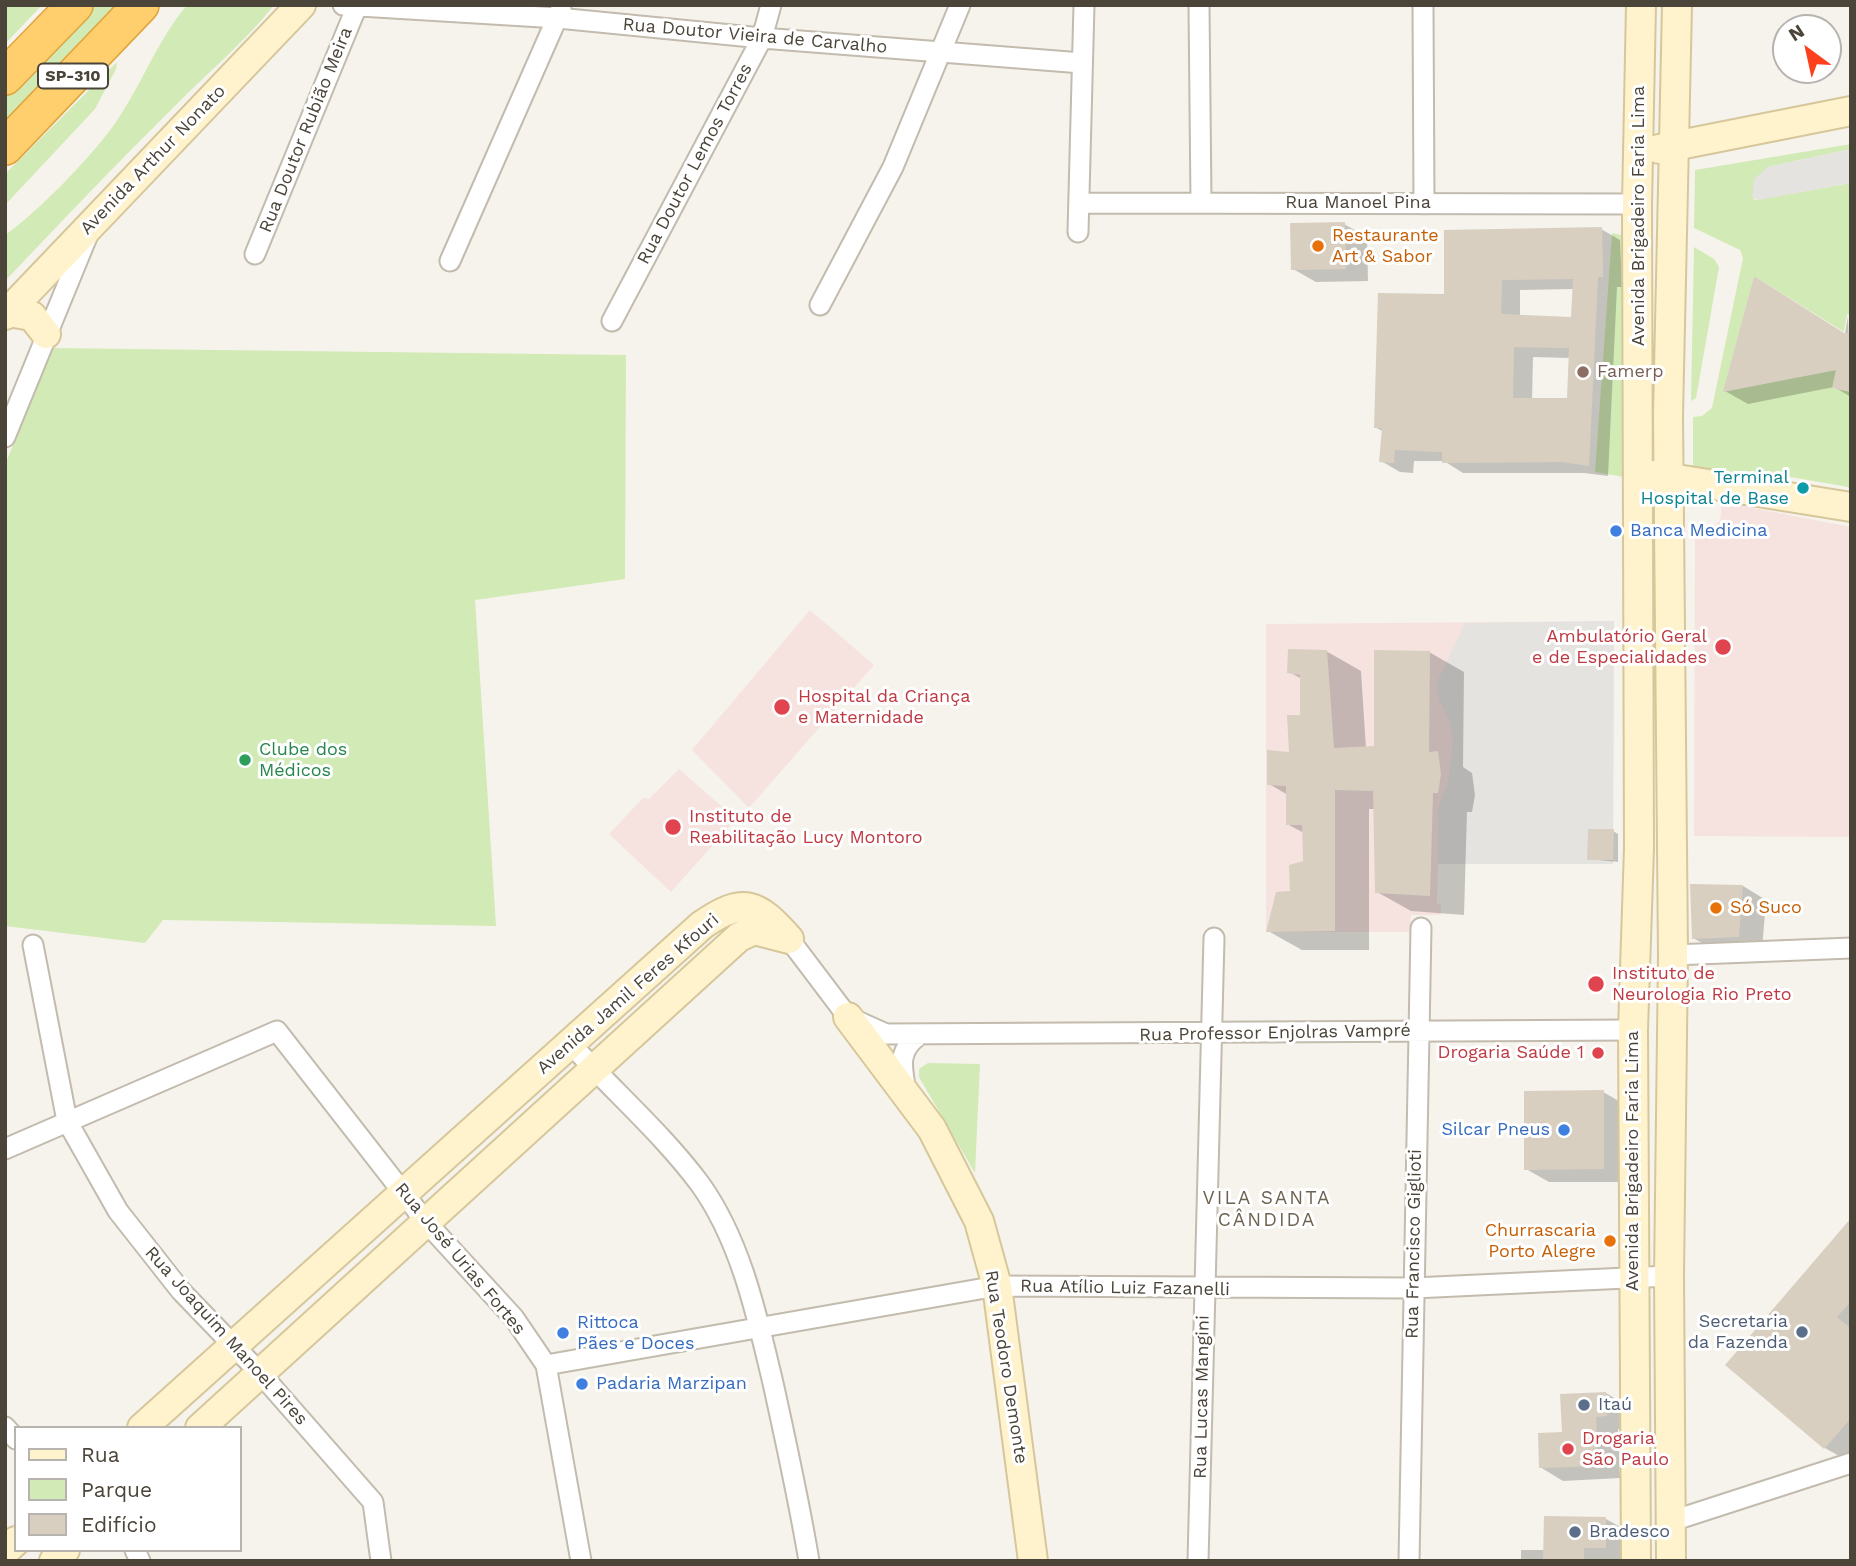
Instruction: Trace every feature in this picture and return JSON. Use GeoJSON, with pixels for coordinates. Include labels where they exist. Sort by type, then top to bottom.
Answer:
{"type":"FeatureCollection","features":[{"type":"Feature","properties":{"kind":"highway","name":"SP-310"},"geometry":{"type":"LineString","coordinates":[[5,78],[75,5]]}},
{"type":"Feature","properties":{"kind":"highway","name":"SP-310"},"geometry":{"type":"LineString","coordinates":[[5,146],[141,5]]}},
{"type":"Feature","properties":{"kind":"main road","name":"Avenida Arthur Nonato"},"geometry":{"type":"LineString","coordinates":[[7,314],[301,5]]}},
{"type":"Feature","properties":{"kind":"main road","name":"Avenida Brigadeiro Faria Lima"},"geometry":{"type":"LineString","coordinates":[[1636,1561],[1633,1030],[1639,848],[1637,204],[1642,5]]}},
{"type":"Feature","properties":{"kind":"main road","name":"Avenida Brigadeiro Faria Lima"},"geometry":{"type":"LineString","coordinates":[[1671,1561],[1669,1276],[1673,955],[1669,475],[1677,5]]}},
{"type":"Feature","properties":{"kind":"main road"},"geometry":{"type":"LineString","coordinates":[[1639,153],[1851,111]]}},
{"type":"Feature","properties":{"kind":"main road"},"geometry":{"type":"LineString","coordinates":[[7,314],[32,316],[46,334]]}},
{"type":"Feature","properties":{"kind":"main road"},"geometry":{"type":"LineString","coordinates":[[1639,474],[1669,475],[1851,507]]}},
{"type":"Feature","properties":{"kind":"main road","name":"Avenida Jamil Feres Kfouri"},"geometry":{"type":"LineString","coordinates":[[144,1426],[570,1043],[719,913],[741,905],[754,908],[767,915],[789,939]]}},
{"type":"Feature","properties":{"kind":"main road","name":"Avenida Jamil Feres Kfouri"},"geometry":{"type":"LineString","coordinates":[[202,1426],[739,937],[754,930],[789,939]]}},
{"type":"Feature","properties":{"kind":"main road","name":"Rua Teodoro Demonte"},"geometry":{"type":"LineString","coordinates":[[848,1017],[932,1129],[978,1221],[997,1286],[1033,1561]]}},
{"type":"Feature","properties":{"kind":"main road"},"geometry":{"type":"LineString","coordinates":[[1633,1030],[1671,1030]]}},
{"type":"Feature","properties":{"kind":"main road"},"geometry":{"type":"LineString","coordinates":[[1637,1522],[1672,1521]]}},
{"type":"Feature","properties":{"kind":"street","name":"Rua Doutor Lemos Torres"},"geometry":{"type":"LineString","coordinates":[[612,321],[761,38],[771,5]]}},
{"type":"Feature","properties":{"kind":"street"},"geometry":{"type":"LineString","coordinates":[[820,306],[893,167],[943,52],[960,5]]}},
{"type":"Feature","properties":{"kind":"street"},"geometry":{"type":"LineString","coordinates":[[1078,232],[1084,5]]}},
{"type":"Feature","properties":{"kind":"street"},"geometry":{"type":"LineString","coordinates":[[1199,5],[1201,203]]}},
{"type":"Feature","properties":{"kind":"street"},"geometry":{"type":"LineString","coordinates":[[1423,5],[1423,204]]}},
{"type":"Feature","properties":{"kind":"street","name":"Rua Doutor Vieira de Carvalho"},"geometry":{"type":"LineString","coordinates":[[350,6],[560,12],[761,38],[1083,63]]}},
{"type":"Feature","properties":{"kind":"street","name":"Rua Doutor Rubião Meira"},"geometry":{"type":"LineString","coordinates":[[255,254],[350,6]]}},
{"type":"Feature","properties":{"kind":"street"},"geometry":{"type":"LineString","coordinates":[[450,261],[560,12]]}},
{"type":"Feature","properties":{"kind":"street","name":"Rua Manoel Pina"},"geometry":{"type":"LineString","coordinates":[[1080,203],[1637,204]]}},
{"type":"Feature","properties":{"kind":"street"},"geometry":{"type":"LineString","coordinates":[[5,437],[93,223]]}},
{"type":"Feature","properties":{"kind":"street","name":"Rua Francisco Giglioti"},"geometry":{"type":"LineString","coordinates":[[1409,1561],[1422,928]]}},
{"type":"Feature","properties":{"kind":"street","name":"Rua Teodoro Demonte"},"geometry":{"type":"LineString","coordinates":[[789,939],[848,1017]]}},
{"type":"Feature","properties":{"kind":"street","name":"Rua Lucas Mangini"},"geometry":{"type":"LineString","coordinates":[[1198,1561],[1214,939]]}},
{"type":"Feature","properties":{"kind":"street","name":"Rua Joaquim Manoel Pires"},"geometry":{"type":"LineString","coordinates":[[33,945],[68,1121],[118,1211],[181,1291],[260,1373],[373,1502],[382,1561]]}},
{"type":"Feature","properties":{"kind":"street"},"geometry":{"type":"LineString","coordinates":[[1673,955],[1851,948]]}},
{"type":"Feature","properties":{"kind":"street","name":"Rua Professor Enjolras Vampré"},"geometry":{"type":"LineString","coordinates":[[848,1017],[886,1034],[918,1036],[1633,1030]]}},
{"type":"Feature","properties":{"kind":"street","name":"Rua José Urias Fortes"},"geometry":{"type":"LineString","coordinates":[[68,1121],[277,1031],[426,1222],[514,1318],[546,1365],[581,1561]]}},
{"type":"Feature","properties":{"kind":"street"},"geometry":{"type":"LineString","coordinates":[[906,1094],[901,1060],[906,1045],[918,1036]]}},
{"type":"Feature","properties":{"kind":"street"},"geometry":{"type":"LineString","coordinates":[[570,1043],[669,1145],[701,1186],[730,1236],[760,1325],[794,1476],[809,1561]]}},
{"type":"Feature","properties":{"kind":"street"},"geometry":{"type":"LineString","coordinates":[[5,1149],[68,1121]]}},
{"type":"Feature","properties":{"kind":"street","name":"Rua Atílio Luiz Fazanelli"},"geometry":{"type":"LineString","coordinates":[[546,1365],[760,1325],[997,1286],[1414,1288],[1669,1276]]}},
{"type":"Feature","properties":{"kind":"street"},"geometry":{"type":"LineString","coordinates":[[1672,1521],[1851,1463]]}},
{"type":"Feature","properties":{"kind":"shaded area"},"geometry":{"type":"Polygon","coordinates":[[[1851,149],[1851,183],[1759,200],[1752,197],[1754,179],[1768,167],[1851,149]]]}},
{"type":"Feature","properties":{"kind":"shaded area"},"geometry":{"type":"Polygon","coordinates":[[[1722,502],[1851,527],[1851,837],[1694,836],[1695,528],[1712,527],[1720,521],[1722,502]]]}},
{"type":"Feature","properties":{"kind":"shaded area","name":"Hospital da Criança e Maternidade"},"geometry":{"type":"Polygon","coordinates":[[[810,610],[874,665],[749,808],[692,750],[810,610]]]}},
{"type":"Feature","properties":{"kind":"shaded area"},"geometry":{"type":"Polygon","coordinates":[[[1614,621],[1613,864],[1438,864],[1437,904],[1441,905],[1441,915],[1411,915],[1410,932],[1266,932],[1266,624],[1614,621]]]}},
{"type":"Feature","properties":{"kind":"shaded area"},"geometry":{"type":"Polygon","coordinates":[[[1614,621],[1613,864],[1438,864],[1438,809],[1448,782],[1453,740],[1449,720],[1439,700],[1437,682],[1465,623],[1614,621]]]}},
{"type":"Feature","properties":{"kind":"shaded area","name":"Instituto de Reabilitação Lucy Montoro"},"geometry":{"type":"Polygon","coordinates":[[[679,769],[736,819],[671,892],[609,834],[643,798],[649,799],[679,769]]]}},
{"type":"Feature","properties":{"kind":"green space"},"geometry":{"type":"Polygon","coordinates":[[[5,5],[42,5],[5,44],[5,5]]]}},
{"type":"Feature","properties":{"kind":"green space"},"geometry":{"type":"Polygon","coordinates":[[[88,5],[125,5],[5,126],[5,90],[88,5]]]}},
{"type":"Feature","properties":{"kind":"green space"},"geometry":{"type":"Polygon","coordinates":[[[187,5],[274,5],[238,45],[130,150],[5,281],[5,235],[61,185],[111,129],[131,99],[166,35],[187,5]]]}},
{"type":"Feature","properties":{"kind":"green space"},"geometry":{"type":"Polygon","coordinates":[[[117,62],[95,109],[5,205],[5,174],[117,62]]]}},
{"type":"Feature","properties":{"kind":"green space"},"geometry":{"type":"Polygon","coordinates":[[[1851,144],[1851,149],[1768,167],[1754,200],[1851,183],[1851,315],[1847,314],[1844,332],[1754,276],[1724,391],[1836,370],[1833,388],[1851,392],[1851,492],[1848,487],[1762,472],[1749,481],[1693,470],[1693,417],[1702,416],[1712,408],[1743,258],[1740,250],[1694,228],[1695,170],[1851,144]]]}},
{"type":"Feature","properties":{"kind":"green space"},"geometry":{"type":"Polygon","coordinates":[[[1612,233],[1631,237],[1630,478],[1595,472],[1612,233]]]}},
{"type":"Feature","properties":{"kind":"green space"},"geometry":{"type":"Polygon","coordinates":[[[1694,247],[1714,259],[1719,267],[1696,398],[1691,401],[1694,247]]]}},
{"type":"Feature","properties":{"kind":"green space","name":"Clube dos Médicos"},"geometry":{"type":"Polygon","coordinates":[[[52,348],[626,355],[625,579],[475,600],[496,926],[163,920],[145,943],[5,926],[5,465],[52,348]]]}},
{"type":"Feature","properties":{"kind":"green space"},"geometry":{"type":"Polygon","coordinates":[[[928,1063],[980,1064],[975,1173],[919,1077],[919,1069],[928,1063]]]}},
{"type":"Feature","properties":{"kind":"building","name":"Restaurante Art & Sabor"},"geometry":{"type":"Polygon","coordinates":[[[1345,222],[1346,269],[1291,270],[1290,223],[1345,222]]]}},
{"type":"Feature","properties":{"kind":"building"},"geometry":{"type":"Polygon","coordinates":[[[1602,227],[1603,277],[1598,277],[1589,466],[1563,462],[1442,463],[1442,452],[1395,450],[1394,463],[1379,462],[1382,428],[1374,428],[1378,293],[1444,294],[1444,230],[1602,227]],[[1573,279],[1502,280],[1501,314],[1571,317],[1573,279]],[[1514,347],[1513,398],[1567,398],[1569,348],[1514,347]]]}},
{"type":"Feature","properties":{"kind":"building"},"geometry":{"type":"Polygon","coordinates":[[[1754,276],[1844,333],[1851,333],[1851,392],[1832,388],[1836,370],[1723,392],[1754,276]]]}},
{"type":"Feature","properties":{"kind":"building"},"geometry":{"type":"Polygon","coordinates":[[[1288,649],[1327,650],[1334,748],[1374,746],[1374,650],[1430,651],[1429,752],[1438,751],[1441,774],[1438,793],[1433,793],[1430,896],[1375,893],[1373,791],[1335,790],[1335,931],[1266,932],[1276,892],[1290,891],[1289,865],[1303,861],[1302,825],[1286,825],[1286,786],[1267,785],[1267,750],[1289,752],[1287,715],[1300,715],[1300,675],[1287,673],[1288,649]]]}},
{"type":"Feature","properties":{"kind":"building"},"geometry":{"type":"Polygon","coordinates":[[[1588,829],[1614,829],[1613,860],[1587,860],[1588,829]]]}},
{"type":"Feature","properties":{"kind":"building","name":"Só Suco"},"geometry":{"type":"Polygon","coordinates":[[[1690,884],[1743,885],[1739,937],[1692,939],[1690,884]]]}},
{"type":"Feature","properties":{"kind":"building","name":"Silcar Pneus"},"geometry":{"type":"Polygon","coordinates":[[[1604,1090],[1604,1169],[1524,1170],[1524,1091],[1604,1090]]]}},
{"type":"Feature","properties":{"kind":"building","name":"Secretaria da Fazenda"},"geometry":{"type":"Polygon","coordinates":[[[1851,1218],[1851,1301],[1837,1317],[1851,1329],[1851,1418],[1824,1449],[1725,1365],[1851,1218]]]}},
{"type":"Feature","properties":{"kind":"building"},"geometry":{"type":"Polygon","coordinates":[[[1606,1392],[1607,1416],[1596,1417],[1598,1466],[1539,1468],[1538,1433],[1562,1432],[1560,1394],[1606,1392]]]}},
{"type":"Feature","properties":{"kind":"building","name":"Bradesco"},"geometry":{"type":"Polygon","coordinates":[[[1544,1516],[1606,1517],[1606,1548],[1584,1548],[1584,1561],[1543,1561],[1544,1516]]]}},
{"type":"Feature","properties":{"kind":"place","name":"Restaurante Art & Sabor"},"geometry":{"type":"Point","coordinates":[1318,246]}},
{"type":"Feature","properties":{"kind":"place","name":"Famerp"},"geometry":{"type":"Point","coordinates":[1583,372]}},
{"type":"Feature","properties":{"kind":"place","name":"Terminal Hospital de Base"},"geometry":{"type":"Point","coordinates":[1803,488]}},
{"type":"Feature","properties":{"kind":"place","name":"Banca Medicina"},"geometry":{"type":"Point","coordinates":[1616,531]}},
{"type":"Feature","properties":{"kind":"place","name":"Ambulatório Geral e de Especialidades"},"geometry":{"type":"Point","coordinates":[1723,647]}},
{"type":"Feature","properties":{"kind":"place","name":"Hospital da Criança e Maternidade"},"geometry":{"type":"Point","coordinates":[782,707]}},
{"type":"Feature","properties":{"kind":"place","name":"Clube dos Médicos"},"geometry":{"type":"Point","coordinates":[245,760]}},
{"type":"Feature","properties":{"kind":"place","name":"Instituto de Reabilitação Lucy Montoro"},"geometry":{"type":"Point","coordinates":[673,827]}},
{"type":"Feature","properties":{"kind":"place","name":"Só Suco"},"geometry":{"type":"Point","coordinates":[1716,908]}},
{"type":"Feature","properties":{"kind":"place","name":"Instituto de Neurologia Rio Preto"},"geometry":{"type":"Point","coordinates":[1596,984]}},
{"type":"Feature","properties":{"kind":"place","name":"Drogaria Saúde 1"},"geometry":{"type":"Point","coordinates":[1598,1053]}},
{"type":"Feature","properties":{"kind":"place","name":"Silcar Pneus"},"geometry":{"type":"Point","coordinates":[1564,1130]}},
{"type":"Feature","properties":{"kind":"place","name":"Churrascaria Porto Alegre"},"geometry":{"type":"Point","coordinates":[1610,1241]}},
{"type":"Feature","properties":{"kind":"place","name":"Secretaria da Fazenda"},"geometry":{"type":"Point","coordinates":[1802,1332]}},
{"type":"Feature","properties":{"kind":"place","name":"Rittoca Pães e Doces"},"geometry":{"type":"Point","coordinates":[563,1333]}},
{"type":"Feature","properties":{"kind":"place","name":"Padaria Marzipan"},"geometry":{"type":"Point","coordinates":[582,1384]}},
{"type":"Feature","properties":{"kind":"place","name":"Itaú"},"geometry":{"type":"Point","coordinates":[1584,1405]}},
{"type":"Feature","properties":{"kind":"place","name":"Drogaria São Paulo"},"geometry":{"type":"Point","coordinates":[1568,1449]}},
{"type":"Feature","properties":{"kind":"place","name":"Bradesco"},"geometry":{"type":"Point","coordinates":[1575,1532]}},
{"type":"Feature","properties":{"kind":"district","name":"VILA SANTA CÂNDIDA"},"geometry":{"type":"Point","coordinates":[1267,1209]}}]}
